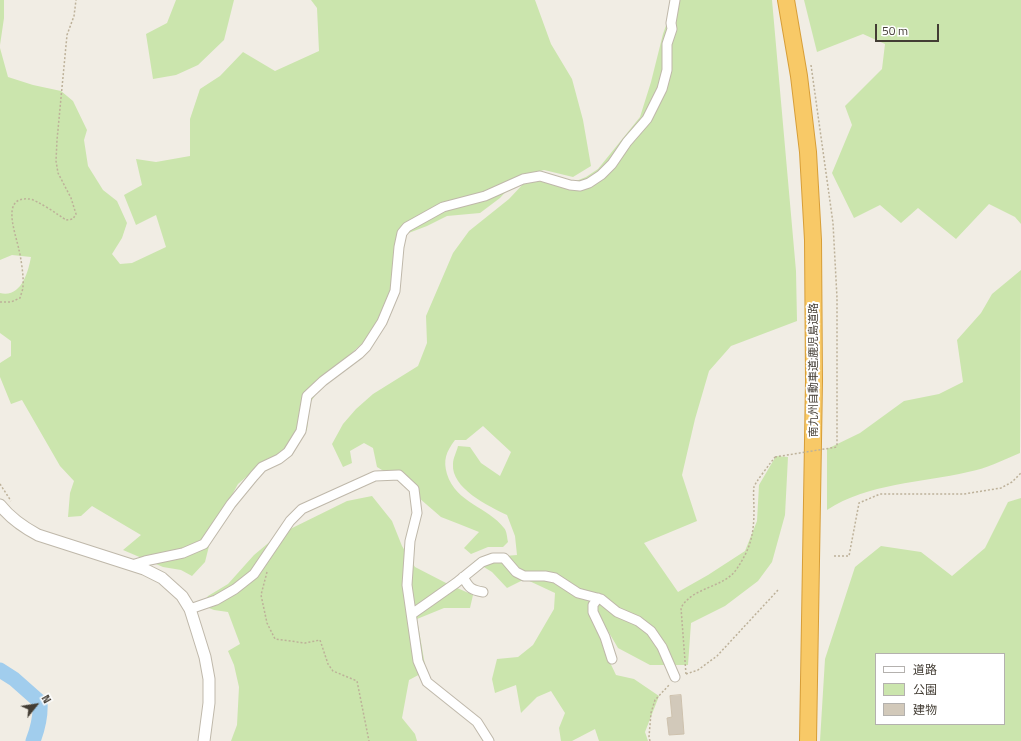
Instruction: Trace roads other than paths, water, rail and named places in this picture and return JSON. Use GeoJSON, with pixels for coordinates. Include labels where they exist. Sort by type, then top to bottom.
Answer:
{"type":"FeatureCollection","features":[{"type":"Feature","properties":{"kind":"highway","name":"南九州自動車道;鹿児島道路"},"geometry":{"type":"LineString","coordinates":[[786,0],[799,76],[808,152],[813,240],[814,381],[808,741]]}},
{"type":"Feature","properties":{"kind":"street"},"geometry":{"type":"LineString","coordinates":[[132,565],[152,559],[183,553],[204,544],[231,504],[262,467],[279,459],[288,452],[301,431],[307,396],[323,380],[366,348],[382,322],[395,291],[399,247],[402,233],[407,227],[443,207],[485,196],[523,179],[540,176],[570,185],[580,186],[589,183],[606,170],[646,119],[662,89],[667,70],[667,44],[672,29],[671,22],[675,0]]}},
{"type":"Feature","properties":{"kind":"street"},"geometry":{"type":"LineString","coordinates":[[190,609],[216,600],[229,593],[254,574],[290,521],[302,510],[375,476],[399,475],[414,489],[417,513],[410,541],[408,585],[418,662],[427,682],[477,722],[489,741]]}},
{"type":"Feature","properties":{"kind":"street"},"geometry":{"type":"LineString","coordinates":[[0,505],[10,517],[38,535],[144,569],[162,578],[182,596],[190,609],[205,657],[209,679],[209,703],[204,741]]}},
{"type":"Feature","properties":{"kind":"street"},"geometry":{"type":"LineString","coordinates":[[412,614],[482,562],[494,558],[504,558],[516,572],[524,576],[545,576],[556,578],[578,593],[601,599],[617,612],[638,621],[651,632],[662,647],[670,668],[676,677]]}},
{"type":"Feature","properties":{"kind":"street"},"geometry":{"type":"LineString","coordinates":[[463,577],[474,591],[483,592]]}},
{"type":"Feature","properties":{"kind":"street"},"geometry":{"type":"LineString","coordinates":[[598,598],[593,605],[593,612],[605,637],[612,659]]}},
{"type":"Feature","properties":{"kind":"waterway"},"geometry":{"type":"LineString","coordinates":[[0,670],[14,679],[40,702],[39,722],[33,741]]}}]}
